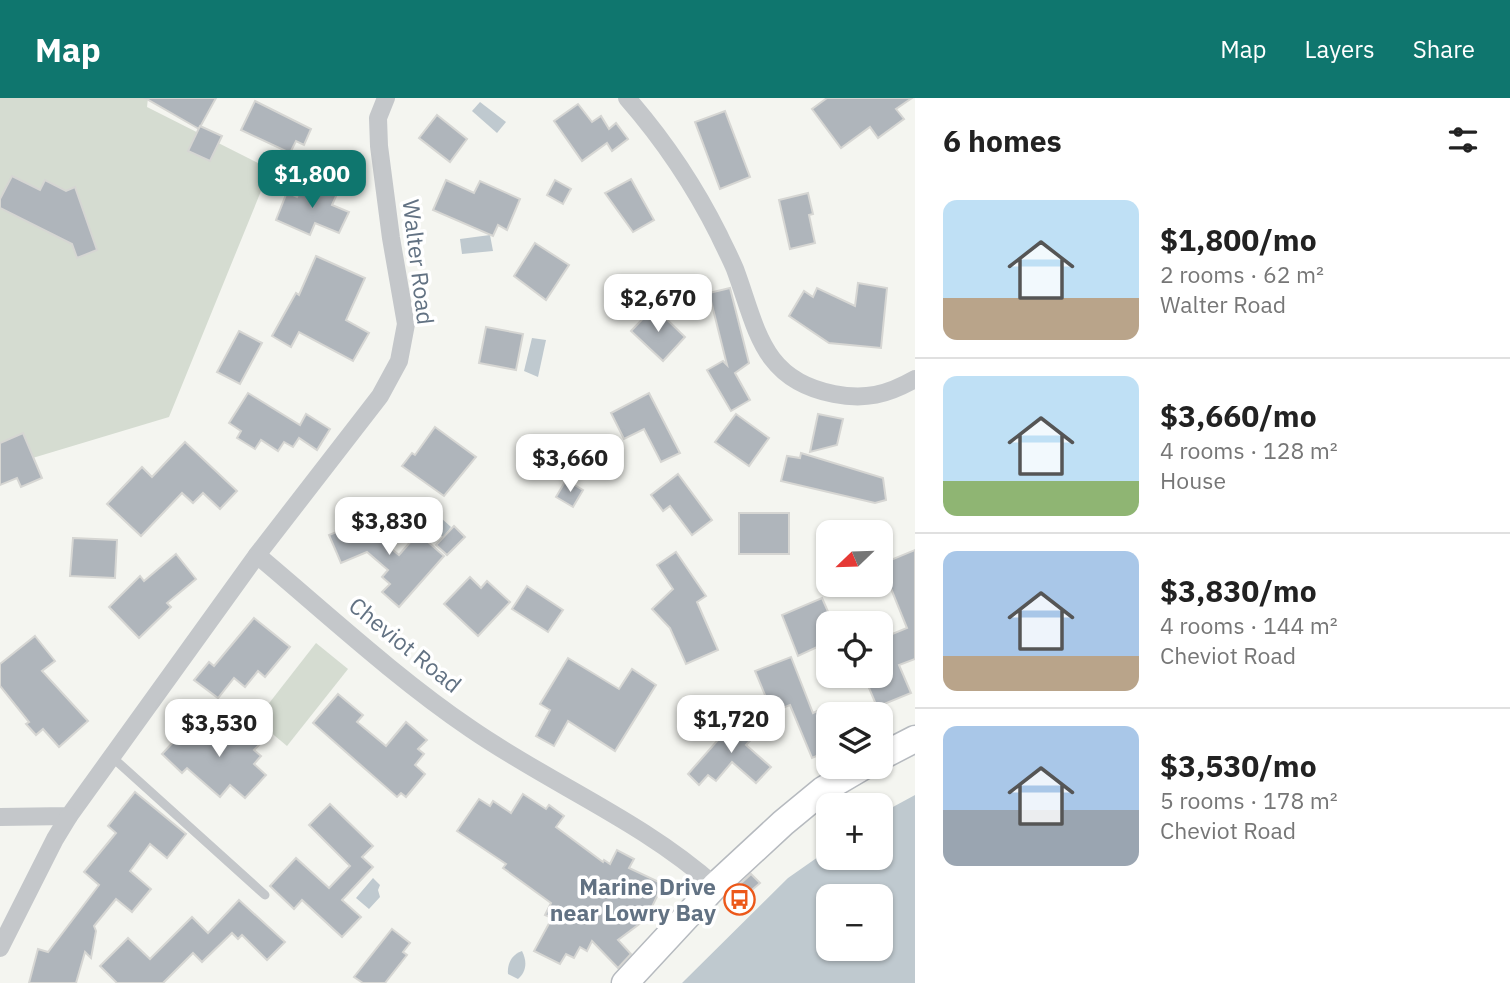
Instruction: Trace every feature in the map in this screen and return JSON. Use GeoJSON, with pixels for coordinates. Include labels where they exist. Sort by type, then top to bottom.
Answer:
{"type":"FeatureCollection","features":[{"type":"Feature","properties":{"kind":"main road"},"geometry":{"type":"LineString","coordinates":[[893,750],[915,739]]}},
{"type":"Feature","properties":{"kind":"main road"},"geometry":{"type":"LineString","coordinates":[[625,983],[715,886],[802,806],[842,779]]}},
{"type":"Feature","properties":{"kind":"street","name":"Walter Road"},"geometry":{"type":"LineString","coordinates":[[257,555],[380,396],[399,361],[406,324],[379,146],[378,118],[386,98]]}},
{"type":"Feature","properties":{"kind":"street"},"geometry":{"type":"LineString","coordinates":[[627,98],[681,171],[717,232],[734,267],[760,339],[772,361],[783,373],[816,390],[867,396],[893,391],[915,379]]}},
{"type":"Feature","properties":{"kind":"street"},"geometry":{"type":"LineString","coordinates":[[0,948],[69,816],[257,555]]}},
{"type":"Feature","properties":{"kind":"street","name":"Cheviot Road"},"geometry":{"type":"LineString","coordinates":[[257,555],[412,685],[471,729],[632,824],[685,859],[715,886]]}},
{"type":"Feature","properties":{"kind":"street"},"geometry":{"type":"LineString","coordinates":[[0,817],[69,816]]}},
{"type":"Feature","properties":{"kind":"lane"},"geometry":{"type":"LineString","coordinates":[[112,757],[265,895]]}},
{"type":"Feature","properties":{"kind":"shaded area"},"geometry":{"type":"Polygon","coordinates":[[[0,98],[148,98],[147,107],[270,169],[169,417],[6,466],[0,465],[0,98]]]}},
{"type":"Feature","properties":{"kind":"shaded area"},"geometry":{"type":"Polygon","coordinates":[[[480,102],[506,122],[497,133],[472,111],[480,102]]]}},
{"type":"Feature","properties":{"kind":"shaded area"},"geometry":{"type":"Polygon","coordinates":[[[490,235],[493,251],[462,254],[460,239],[490,235]]]}},
{"type":"Feature","properties":{"kind":"shaded area"},"geometry":{"type":"Polygon","coordinates":[[[532,338],[546,340],[538,377],[524,371],[532,338]]]}},
{"type":"Feature","properties":{"kind":"shaded area"},"geometry":{"type":"Polygon","coordinates":[[[431,509],[451,527],[443,537],[423,517],[431,509]]]}},
{"type":"Feature","properties":{"kind":"shaded area"},"geometry":{"type":"Polygon","coordinates":[[[316,643],[348,669],[287,746],[256,720],[316,643]]]}},
{"type":"Feature","properties":{"kind":"shaded area"},"geometry":{"type":"Polygon","coordinates":[[[915,795],[915,983],[682,983],[788,878],[816,858],[816,870],[893,870],[893,807],[915,795]]]}},
{"type":"Feature","properties":{"kind":"shaded area"},"geometry":{"type":"Polygon","coordinates":[[[373,878],[380,885],[380,897],[369,909],[356,898],[373,878]]]}},
{"type":"Feature","properties":{"kind":"shaded area"},"geometry":{"type":"Polygon","coordinates":[[[522,951],[525,966],[518,979],[508,974],[508,967],[513,957],[522,951]]]}},
{"type":"Feature","properties":{"kind":"building"},"geometry":{"type":"Polygon","coordinates":[[[145,98],[216,98],[199,129],[145,98]]]}},
{"type":"Feature","properties":{"kind":"building"},"geometry":{"type":"Polygon","coordinates":[[[827,98],[912,98],[896,109],[904,119],[878,138],[870,127],[841,148],[812,109],[827,98]]]}},
{"type":"Feature","properties":{"kind":"building"},"geometry":{"type":"Polygon","coordinates":[[[255,101],[311,129],[304,145],[296,141],[290,153],[241,130],[255,101]]]}},
{"type":"Feature","properties":{"kind":"building"},"geometry":{"type":"Polygon","coordinates":[[[578,104],[592,122],[601,116],[609,129],[616,123],[628,139],[612,151],[607,143],[582,161],[554,121],[578,104]]]}},
{"type":"Feature","properties":{"kind":"building"},"geometry":{"type":"Polygon","coordinates":[[[725,111],[750,177],[720,189],[695,122],[725,111]]]}},
{"type":"Feature","properties":{"kind":"building"},"geometry":{"type":"Polygon","coordinates":[[[437,115],[467,139],[450,162],[419,138],[437,115]]]}},
{"type":"Feature","properties":{"kind":"building"},"geometry":{"type":"Polygon","coordinates":[[[200,126],[222,136],[210,161],[188,151],[200,126]]]}},
{"type":"Feature","properties":{"kind":"building"},"geometry":{"type":"Polygon","coordinates":[[[12,176],[40,190],[45,180],[66,191],[75,187],[97,250],[77,258],[72,244],[0,208],[0,199],[12,176]]]}},
{"type":"Feature","properties":{"kind":"building"},"geometry":{"type":"Polygon","coordinates":[[[631,179],[654,220],[633,232],[605,193],[631,179]]]}},
{"type":"Feature","properties":{"kind":"building"},"geometry":{"type":"Polygon","coordinates":[[[305,180],[337,194],[332,205],[349,212],[339,233],[315,223],[310,235],[276,220],[287,192],[297,197],[305,180]]]}},
{"type":"Feature","properties":{"kind":"building"},"geometry":{"type":"Polygon","coordinates":[[[446,180],[474,193],[480,181],[520,199],[507,230],[498,225],[493,236],[433,210],[446,180]]]}},
{"type":"Feature","properties":{"kind":"building"},"geometry":{"type":"Polygon","coordinates":[[[555,180],[571,189],[563,204],[547,195],[555,180]]]}},
{"type":"Feature","properties":{"kind":"building"},"geometry":{"type":"Polygon","coordinates":[[[808,193],[815,243],[790,249],[779,200],[808,193]]]}},
{"type":"Feature","properties":{"kind":"building"},"geometry":{"type":"Polygon","coordinates":[[[535,243],[569,265],[546,300],[514,276],[535,243]]]}},
{"type":"Feature","properties":{"kind":"building"},"geometry":{"type":"Polygon","coordinates":[[[316,256],[365,278],[346,320],[369,333],[353,361],[299,332],[291,347],[272,336],[296,293],[299,295],[316,256]]]}},
{"type":"Feature","properties":{"kind":"building"},"geometry":{"type":"Polygon","coordinates":[[[858,283],[887,288],[881,348],[829,343],[789,316],[804,291],[813,297],[817,288],[855,306],[858,283]]]}},
{"type":"Feature","properties":{"kind":"building"},"geometry":{"type":"Polygon","coordinates":[[[730,288],[749,363],[735,373],[750,400],[731,411],[707,370],[723,361],[727,365],[709,293],[730,288]]]}},
{"type":"Feature","properties":{"kind":"building"},"geometry":{"type":"Polygon","coordinates":[[[654,307],[685,337],[663,361],[631,331],[654,307]]]}},
{"type":"Feature","properties":{"kind":"building"},"geometry":{"type":"Polygon","coordinates":[[[486,327],[523,334],[516,370],[479,363],[486,327]]]}},
{"type":"Feature","properties":{"kind":"building"},"geometry":{"type":"Polygon","coordinates":[[[239,331],[262,343],[240,384],[217,372],[239,331]]]}},
{"type":"Feature","properties":{"kind":"building"},"geometry":{"type":"Polygon","coordinates":[[[248,393],[300,425],[306,414],[330,429],[317,450],[299,438],[293,447],[284,442],[278,451],[261,440],[255,449],[237,438],[241,431],[229,423],[248,393]]]}},
{"type":"Feature","properties":{"kind":"building"},"geometry":{"type":"Polygon","coordinates":[[[649,393],[680,453],[661,462],[644,429],[624,439],[611,413],[649,393]]]}},
{"type":"Feature","properties":{"kind":"building"},"geometry":{"type":"Polygon","coordinates":[[[736,414],[769,438],[749,466],[715,442],[736,414]]]}},
{"type":"Feature","properties":{"kind":"building"},"geometry":{"type":"Polygon","coordinates":[[[818,414],[843,419],[837,445],[810,452],[818,414]]]}},
{"type":"Feature","properties":{"kind":"building"},"geometry":{"type":"Polygon","coordinates":[[[435,427],[476,457],[444,496],[402,466],[412,453],[415,455],[435,427]]]}},
{"type":"Feature","properties":{"kind":"building"},"geometry":{"type":"Polygon","coordinates":[[[23,433],[42,478],[21,487],[17,478],[0,485],[0,443],[23,433]]]}},
{"type":"Feature","properties":{"kind":"building"},"geometry":{"type":"Polygon","coordinates":[[[185,442],[237,491],[220,509],[203,493],[193,503],[182,493],[141,536],[107,504],[142,467],[152,477],[185,442]]]}},
{"type":"Feature","properties":{"kind":"building"},"geometry":{"type":"Polygon","coordinates":[[[801,453],[883,478],[886,500],[875,503],[781,481],[787,456],[800,458],[801,453]]]}},
{"type":"Feature","properties":{"kind":"building"},"geometry":{"type":"Polygon","coordinates":[[[678,474],[712,520],[692,535],[670,506],[663,511],[651,495],[678,474]]]}},
{"type":"Feature","properties":{"kind":"building"},"geometry":{"type":"Polygon","coordinates":[[[566,480],[583,490],[573,507],[556,497],[566,480]]]}},
{"type":"Feature","properties":{"kind":"building"},"geometry":{"type":"Polygon","coordinates":[[[739,513],[789,513],[789,554],[739,554],[739,513]]]}},
{"type":"Feature","properties":{"kind":"building"},"geometry":{"type":"Polygon","coordinates":[[[373,517],[383,542],[399,555],[418,533],[444,556],[399,607],[382,592],[390,584],[382,577],[388,570],[367,552],[341,563],[329,535],[373,517]]]}},
{"type":"Feature","properties":{"kind":"building"},"geometry":{"type":"Polygon","coordinates":[[[454,526],[465,537],[447,555],[436,545],[454,526]]]}},
{"type":"Feature","properties":{"kind":"building"},"geometry":{"type":"Polygon","coordinates":[[[73,538],[117,540],[115,578],[70,576],[73,538]]]}},
{"type":"Feature","properties":{"kind":"building"},"geometry":{"type":"Polygon","coordinates":[[[915,550],[915,659],[899,665],[911,693],[889,702],[875,702],[869,688],[893,688],[893,634],[907,628],[893,594],[893,559],[915,550]]]}},
{"type":"Feature","properties":{"kind":"building"},"geometry":{"type":"Polygon","coordinates":[[[676,552],[706,596],[697,602],[718,650],[686,664],[670,628],[652,609],[673,589],[657,565],[676,552]]]}},
{"type":"Feature","properties":{"kind":"building"},"geometry":{"type":"Polygon","coordinates":[[[176,554],[196,579],[167,603],[171,607],[139,638],[109,607],[140,576],[144,581],[176,554]]]}},
{"type":"Feature","properties":{"kind":"building"},"geometry":{"type":"Polygon","coordinates":[[[470,577],[481,588],[487,581],[510,602],[478,636],[444,604],[470,577]]]}},
{"type":"Feature","properties":{"kind":"building"},"geometry":{"type":"Polygon","coordinates":[[[527,586],[563,610],[548,632],[512,609],[527,586]]]}},
{"type":"Feature","properties":{"kind":"building"},"geometry":{"type":"Polygon","coordinates":[[[822,598],[828,611],[816,611],[816,648],[798,656],[782,615],[822,598]]]}},
{"type":"Feature","properties":{"kind":"building"},"geometry":{"type":"Polygon","coordinates":[[[254,618],[290,647],[265,677],[258,671],[245,687],[234,678],[218,698],[194,680],[209,662],[214,666],[254,618]]]}},
{"type":"Feature","properties":{"kind":"building"},"geometry":{"type":"Polygon","coordinates":[[[35,636],[55,661],[42,671],[88,721],[59,747],[43,729],[36,735],[0,686],[0,664],[35,636]]]}},
{"type":"Feature","properties":{"kind":"building"},"geometry":{"type":"Polygon","coordinates":[[[791,657],[813,713],[816,712],[816,756],[812,758],[790,705],[772,712],[755,671],[791,657]]]}},
{"type":"Feature","properties":{"kind":"building"},"geometry":{"type":"Polygon","coordinates":[[[568,658],[619,689],[632,669],[656,685],[615,751],[568,721],[554,746],[536,736],[550,710],[540,704],[568,658]]]}},
{"type":"Feature","properties":{"kind":"building"},"geometry":{"type":"Polygon","coordinates":[[[338,694],[363,715],[357,722],[386,746],[406,722],[427,740],[418,749],[424,754],[415,765],[425,774],[406,797],[401,793],[397,797],[313,723],[338,694]]]}},
{"type":"Feature","properties":{"kind":"building"},"geometry":{"type":"Polygon","coordinates":[[[739,716],[757,733],[746,745],[771,767],[756,783],[732,762],[716,781],[708,775],[699,785],[688,774],[739,716]]]}},
{"type":"Feature","properties":{"kind":"building"},"geometry":{"type":"Polygon","coordinates":[[[193,721],[220,747],[242,722],[263,741],[254,750],[261,756],[254,764],[266,775],[245,798],[230,785],[220,797],[187,768],[182,773],[162,754],[193,721]]]}},
{"type":"Feature","properties":{"kind":"building"},"geometry":{"type":"Polygon","coordinates":[[[135,792],[186,834],[167,858],[150,844],[130,871],[151,889],[132,912],[116,899],[94,926],[96,931],[91,958],[85,952],[76,983],[29,983],[38,949],[48,952],[99,885],[84,872],[116,833],[108,826],[135,792]]]}},
{"type":"Feature","properties":{"kind":"building"},"geometry":{"type":"Polygon","coordinates":[[[523,794],[546,809],[549,805],[564,816],[556,827],[603,862],[604,860],[610,864],[617,850],[634,859],[629,868],[663,884],[646,919],[618,940],[631,954],[618,968],[592,941],[587,951],[580,947],[574,958],[566,954],[560,964],[534,951],[552,918],[545,915],[551,903],[503,868],[506,864],[457,831],[479,799],[490,806],[493,801],[511,813],[523,794]]]}},
{"type":"Feature","properties":{"kind":"building"},"geometry":{"type":"Polygon","coordinates":[[[330,804],[373,846],[362,857],[373,867],[342,900],[361,917],[342,937],[302,900],[294,909],[270,886],[296,858],[329,888],[350,866],[309,825],[330,804]]]}},
{"type":"Feature","properties":{"kind":"building"},"geometry":{"type":"Polygon","coordinates":[[[751,874],[760,883],[746,895],[738,886],[751,874]]]}},
{"type":"Feature","properties":{"kind":"building"},"geometry":{"type":"Polygon","coordinates":[[[239,900],[285,942],[267,960],[242,935],[238,939],[232,933],[202,962],[193,953],[163,983],[117,983],[100,966],[128,938],[150,959],[192,917],[208,933],[239,900]]]}},
{"type":"Feature","properties":{"kind":"building"},"geometry":{"type":"Polygon","coordinates":[[[392,929],[410,943],[403,952],[407,955],[385,983],[363,983],[354,977],[392,929]]]}},
{"type":"Feature","properties":{"kind":"place","name":"Marine Drive near Lowry Bay"},"geometry":{"type":"Point","coordinates":[739,900]}}]}
